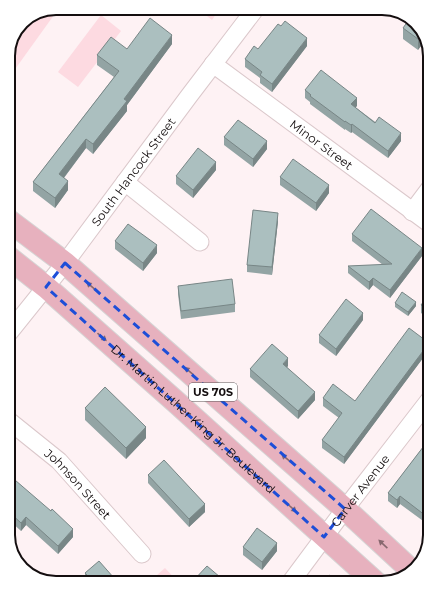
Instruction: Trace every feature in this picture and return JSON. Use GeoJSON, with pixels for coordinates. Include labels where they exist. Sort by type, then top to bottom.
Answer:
{"type":"FeatureCollection","features":[{"type":"Feature","properties":{"kind":"main road","name":"US 70S"},"geometry":{"type":"LineString","coordinates":[[15,225],[65,263],[345,509],[408,567]]}},
{"type":"Feature","properties":{"kind":"main road","name":"Dr. Martin Luther King Jr. Boulevard"},"geometry":{"type":"LineString","coordinates":[[15,263],[46,287],[176,402],[368,576]]}},
{"type":"Feature","properties":{"kind":"street","name":"South Hancock Street"},"geometry":{"type":"LineString","coordinates":[[15,325],[65,263],[251,15]]}},
{"type":"Feature","properties":{"kind":"street","name":"Minor Street"},"geometry":{"type":"LineString","coordinates":[[213,64],[423,219]]}},
{"type":"Feature","properties":{"kind":"street"},"geometry":{"type":"LineString","coordinates":[[125,182],[200,242]]}},
{"type":"Feature","properties":{"kind":"street"},"geometry":{"type":"LineString","coordinates":[[412,212],[423,197]]}},
{"type":"Feature","properties":{"kind":"street","name":"Carver Avenue"},"geometry":{"type":"LineString","coordinates":[[295,576],[423,408]]}},
{"type":"Feature","properties":{"kind":"street","name":"Johnson Street"},"geometry":{"type":"LineString","coordinates":[[15,426],[59,461],[142,554]]}},
{"type":"Feature","properties":{"kind":"highlighted area"},"geometry":{"type":"Polygon","coordinates":[[[65,263],[345,509],[324,537],[46,287],[65,263]]]}},
{"type":"Feature","properties":{"kind":"shaded area"},"geometry":{"type":"Polygon","coordinates":[[[54,15],[15,69],[16,45],[23,31],[35,20],[54,15]]]}},
{"type":"Feature","properties":{"kind":"shaded area"},"geometry":{"type":"Polygon","coordinates":[[[101,15],[121,31],[78,87],[58,72],[101,15]]]}},
{"type":"Feature","properties":{"kind":"shaded area"},"geometry":{"type":"Polygon","coordinates":[[[206,15],[215,15],[212,20],[206,15]]]}},
{"type":"Feature","properties":{"kind":"shaded area"},"geometry":{"type":"Polygon","coordinates":[[[165,568],[172,576],[156,576],[165,568]]]}},
{"type":"Feature","properties":{"kind":"building"},"geometry":{"type":"Polygon","coordinates":[[[150,18],[172,35],[124,99],[127,101],[93,144],[86,139],[59,174],[68,181],[55,198],[33,182],[119,71],[97,55],[111,37],[127,49],[150,18]]]}},
{"type":"Feature","properties":{"kind":"building"},"geometry":{"type":"Polygon","coordinates":[[[285,21],[307,38],[272,84],[260,75],[262,72],[245,59],[254,46],[258,49],[278,24],[281,26],[285,21]]]}},
{"type":"Feature","properties":{"kind":"building"},"geometry":{"type":"Polygon","coordinates":[[[407,23],[419,38],[418,39],[403,28],[407,23]]]}},
{"type":"Feature","properties":{"kind":"building"},"geometry":{"type":"Polygon","coordinates":[[[321,70],[357,98],[351,104],[375,123],[379,117],[401,133],[388,151],[352,124],[351,125],[345,122],[310,96],[311,95],[305,90],[321,70]]]}},
{"type":"Feature","properties":{"kind":"building"},"geometry":{"type":"Polygon","coordinates":[[[238,120],[267,141],[253,159],[224,137],[238,120]]]}},
{"type":"Feature","properties":{"kind":"building"},"geometry":{"type":"Polygon","coordinates":[[[198,148],[216,162],[193,190],[176,176],[198,148]]]}},
{"type":"Feature","properties":{"kind":"building"},"geometry":{"type":"Polygon","coordinates":[[[293,159],[329,185],[316,203],[280,177],[293,159]]]}},
{"type":"Feature","properties":{"kind":"building"},"geometry":{"type":"Polygon","coordinates":[[[371,209],[422,248],[390,290],[373,278],[369,282],[348,266],[392,264],[352,234],[371,209]]]}},
{"type":"Feature","properties":{"kind":"building"},"geometry":{"type":"Polygon","coordinates":[[[253,210],[278,213],[272,267],[247,265],[253,210]]]}},
{"type":"Feature","properties":{"kind":"building"},"geometry":{"type":"Polygon","coordinates":[[[128,224],[157,245],[143,263],[115,241],[128,224]]]}},
{"type":"Feature","properties":{"kind":"building"},"geometry":{"type":"Polygon","coordinates":[[[232,279],[235,304],[181,311],[178,286],[232,279]]]}},
{"type":"Feature","properties":{"kind":"building"},"geometry":{"type":"Polygon","coordinates":[[[402,292],[416,302],[408,312],[395,303],[402,292]]]}},
{"type":"Feature","properties":{"kind":"building"},"geometry":{"type":"Polygon","coordinates":[[[346,299],[363,313],[336,349],[319,335],[346,299]]]}},
{"type":"Feature","properties":{"kind":"building"},"geometry":{"type":"Polygon","coordinates":[[[409,328],[423,338],[423,351],[344,457],[322,440],[342,413],[323,398],[333,384],[355,401],[409,328]]]}},
{"type":"Feature","properties":{"kind":"building"},"geometry":{"type":"Polygon","coordinates":[[[272,344],[288,358],[283,364],[315,392],[298,411],[250,369],[272,344]]]}},
{"type":"Feature","properties":{"kind":"building"},"geometry":{"type":"Polygon","coordinates":[[[105,387],[146,427],[126,448],[85,408],[105,387]]]}},
{"type":"Feature","properties":{"kind":"building"},"geometry":{"type":"Polygon","coordinates":[[[423,447],[423,514],[400,496],[397,500],[388,493],[423,447]]]}},
{"type":"Feature","properties":{"kind":"building"},"geometry":{"type":"Polygon","coordinates":[[[164,460],[205,504],[189,519],[148,475],[164,460]]]}},
{"type":"Feature","properties":{"kind":"building"},"geometry":{"type":"Polygon","coordinates":[[[15,480],[51,511],[52,509],[73,529],[58,546],[26,517],[21,523],[15,517],[15,480]]]}},
{"type":"Feature","properties":{"kind":"building"},"geometry":{"type":"Polygon","coordinates":[[[257,528],[277,543],[262,562],[243,547],[257,528]]]}},
{"type":"Feature","properties":{"kind":"building"},"geometry":{"type":"Polygon","coordinates":[[[99,561],[112,576],[88,576],[85,573],[99,561]]]}},
{"type":"Feature","properties":{"kind":"building"},"geometry":{"type":"Polygon","coordinates":[[[207,566],[219,576],[198,576],[207,566]]]}}]}
